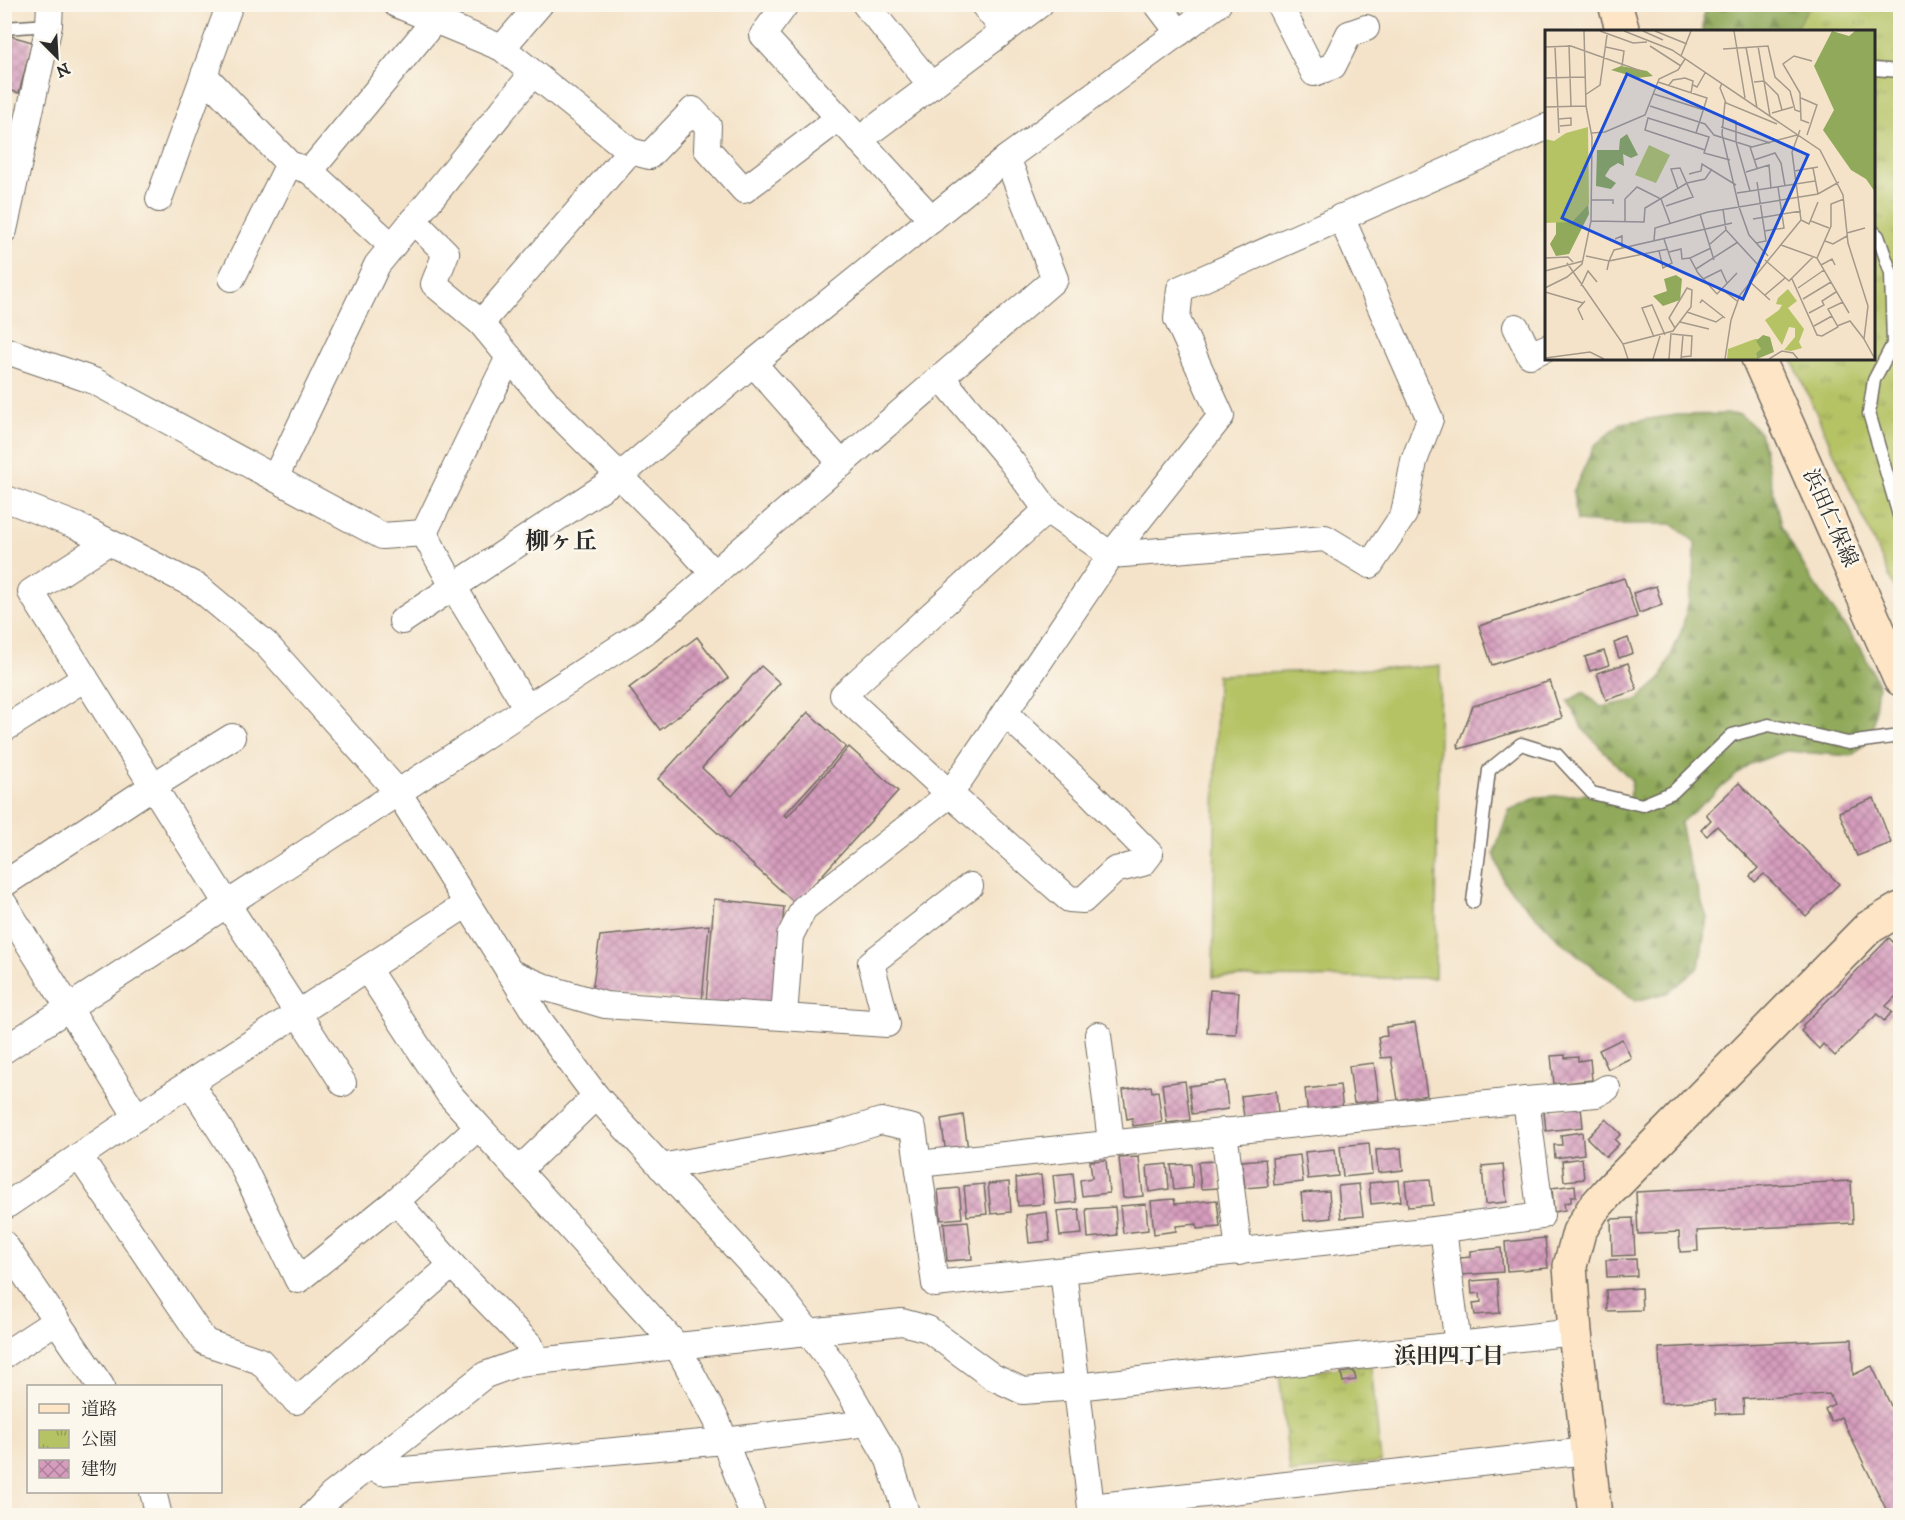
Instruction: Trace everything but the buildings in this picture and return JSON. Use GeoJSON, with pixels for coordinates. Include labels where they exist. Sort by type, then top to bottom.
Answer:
{"type":"FeatureCollection","features":[{"type":"Feature","properties":{"kind":"street"},"geometry":{"type":"LineString","coordinates":[[396,4],[502,48],[630,151],[649,156],[693,110],[708,126],[707,149],[744,190],[839,118]]}},
{"type":"Feature","properties":{"kind":"street"},"geometry":{"type":"LineString","coordinates":[[502,48],[540,4]]}},
{"type":"Feature","properties":{"kind":"street"},"geometry":{"type":"LineString","coordinates":[[786,4],[763,35],[932,219]]}},
{"type":"Feature","properties":{"kind":"street"},"geometry":{"type":"LineString","coordinates":[[865,4],[932,86]]}},
{"type":"Feature","properties":{"kind":"street"},"geometry":{"type":"LineString","coordinates":[[983,4],[1004,30]]}},
{"type":"Feature","properties":{"kind":"street"},"geometry":{"type":"LineString","coordinates":[[860,140],[1040,4]]}},
{"type":"Feature","properties":{"kind":"street"},"geometry":{"type":"LineString","coordinates":[[1157,4],[1179,33]]}},
{"type":"Feature","properties":{"kind":"street"},"geometry":{"type":"LineString","coordinates":[[402,621],[620,476],[753,363],[1007,158],[1218,4]]}},
{"type":"Feature","properties":{"kind":"street"},"geometry":{"type":"LineString","coordinates":[[1279,4],[1314,73],[1333,66],[1348,34],[1366,28]]}},
{"type":"Feature","properties":{"kind":"street"},"geometry":{"type":"LineString","coordinates":[[1615,4],[1622,30]]}},
{"type":"Feature","properties":{"kind":"street"},"geometry":{"type":"LineString","coordinates":[[159,199],[204,75],[226,5]]}},
{"type":"Feature","properties":{"kind":"street"},"geometry":{"type":"LineString","coordinates":[[4,230],[10,176],[50,15]]}},
{"type":"Feature","properties":{"kind":"street"},"geometry":{"type":"LineString","coordinates":[[232,278],[300,167],[435,20]]}},
{"type":"Feature","properties":{"kind":"street"},"geometry":{"type":"LineString","coordinates":[[275,478],[377,265],[533,73]]}},
{"type":"Feature","properties":{"kind":"street"},"geometry":{"type":"LineString","coordinates":[[204,75],[300,167],[392,246]]}},
{"type":"Feature","properties":{"kind":"street"},"geometry":{"type":"LineString","coordinates":[[784,1017],[790,936],[804,908],[950,794],[1111,555],[1221,416],[1177,319],[1180,289],[1545,127]]}},
{"type":"Feature","properties":{"kind":"street"},"geometry":{"type":"LineString","coordinates":[[481,323],[630,151]]}},
{"type":"Feature","properties":{"kind":"street"},"geometry":{"type":"LineString","coordinates":[[4,1050],[648,629],[1055,279],[1007,158]]}},
{"type":"Feature","properties":{"kind":"street"},"geometry":{"type":"LineString","coordinates":[[942,377],[1011,461],[1047,510],[1111,555],[1325,538],[1370,565],[1404,514],[1414,461],[1430,419],[1341,217]]}},
{"type":"Feature","properties":{"kind":"street"},"geometry":{"type":"LineString","coordinates":[[413,220],[446,252],[434,284],[481,323],[549,405],[673,529],[714,574]]}},
{"type":"Feature","properties":{"kind":"street"},"geometry":{"type":"LineString","coordinates":[[1516,327],[1530,355],[1545,348]]}},
{"type":"Feature","properties":{"kind":"street"},"geometry":{"type":"LineString","coordinates":[[4,350],[94,381],[382,536],[424,533]]}},
{"type":"Feature","properties":{"kind":"street"},"geometry":{"type":"LineString","coordinates":[[424,533],[509,357]]}},
{"type":"Feature","properties":{"kind":"street","name":"浜田仁保線"},"geometry":{"type":"LineString","coordinates":[[1759,360],[1900,680]]}},
{"type":"Feature","properties":{"kind":"street"},"geometry":{"type":"LineString","coordinates":[[753,363],[842,464]]}},
{"type":"Feature","properties":{"kind":"street"},"geometry":{"type":"LineString","coordinates":[[4,498],[77,526],[198,587],[266,644],[398,792],[540,1021],[596,1096],[779,1294],[834,1365],[889,1460],[908,1515]]}},
{"type":"Feature","properties":{"kind":"street"},"geometry":{"type":"LineString","coordinates":[[1005,713],[1088,791],[1150,855],[1143,863],[1115,870],[1083,900],[1069,899],[843,695],[1047,510]]}},
{"type":"Feature","properties":{"kind":"street"},"geometry":{"type":"LineString","coordinates":[[424,533],[454,588],[527,708]]}},
{"type":"Feature","properties":{"kind":"street"},"geometry":{"type":"LineString","coordinates":[[108,542],[31,592],[227,904],[343,1083]]}},
{"type":"Feature","properties":{"kind":"street"},"geometry":{"type":"LineString","coordinates":[[4,729],[85,678]]}},
{"type":"Feature","properties":{"kind":"street"},"geometry":{"type":"LineString","coordinates":[[4,885],[153,786],[232,737]]}},
{"type":"Feature","properties":{"kind":"street"},"geometry":{"type":"LineString","coordinates":[[509,972],[547,988],[605,1005],[887,1024],[871,963],[969,886]]}},
{"type":"Feature","properties":{"kind":"street"},"geometry":{"type":"LineString","coordinates":[[4,904],[137,1116]]}},
{"type":"Feature","properties":{"kind":"street"},"geometry":{"type":"LineString","coordinates":[[4,1207],[137,1116],[467,904]]}},
{"type":"Feature","properties":{"kind":"street"},"geometry":{"type":"LineString","coordinates":[[1595,1515],[1570,1266],[1579,1232],[1593,1209],[1868,928],[1900,909]]}},
{"type":"Feature","properties":{"kind":"street"},"geometry":{"type":"LineString","coordinates":[[367,969],[449,1094],[677,1346],[717,1421],[753,1515]]}},
{"type":"Feature","properties":{"kind":"street"},"geometry":{"type":"LineString","coordinates":[[1098,1035],[1111,1142]]}},
{"type":"Feature","properties":{"kind":"street"},"geometry":{"type":"LineString","coordinates":[[190,1083],[240,1161],[298,1280],[396,1201],[478,1127]]}},
{"type":"Feature","properties":{"kind":"street"},"geometry":{"type":"LineString","coordinates":[[918,1164],[1111,1142],[1596,1094],[1607,1088]]}},
{"type":"Feature","properties":{"kind":"street"},"geometry":{"type":"LineString","coordinates":[[518,1171],[596,1096]]}},
{"type":"Feature","properties":{"kind":"street"},"geometry":{"type":"LineString","coordinates":[[661,1167],[836,1135],[881,1121],[913,1128],[935,1284],[1239,1252],[1541,1216],[1526,1100]]}},
{"type":"Feature","properties":{"kind":"street"},"geometry":{"type":"LineString","coordinates":[[1224,1131],[1239,1252]]}},
{"type":"Feature","properties":{"kind":"street"},"geometry":{"type":"LineString","coordinates":[[79,1156],[205,1342],[260,1361],[296,1401],[452,1265]]}},
{"type":"Feature","properties":{"kind":"street"},"geometry":{"type":"LineString","coordinates":[[396,1201],[452,1265],[530,1345],[536,1361]]}},
{"type":"Feature","properties":{"kind":"street"},"geometry":{"type":"LineString","coordinates":[[1443,1229],[1458,1345]]}},
{"type":"Feature","properties":{"kind":"street"},"geometry":{"type":"LineString","coordinates":[[4,1244],[100,1385]]}},
{"type":"Feature","properties":{"kind":"street"},"geometry":{"type":"LineString","coordinates":[[1063,1271],[1092,1511],[1587,1451]]}},
{"type":"Feature","properties":{"kind":"street"},"geometry":{"type":"LineString","coordinates":[[4,1355],[56,1321]]}},
{"type":"Feature","properties":{"kind":"street"},"geometry":{"type":"LineString","coordinates":[[312,1515],[332,1495],[484,1375],[518,1363],[902,1322],[928,1329],[993,1377],[1023,1391],[1575,1332]]}},
{"type":"Feature","properties":{"kind":"street"},"geometry":{"type":"LineString","coordinates":[[368,1466],[382,1472],[724,1441],[867,1423]]}},
{"type":"Feature","properties":{"kind":"street"},"geometry":{"type":"LineString","coordinates":[[154,1493],[159,1515]]}},
{"type":"Feature","properties":{"kind":"lane"},"geometry":{"type":"LineString","coordinates":[[4,28],[50,15]]}},
{"type":"Feature","properties":{"kind":"lane"},"geometry":{"type":"LineString","coordinates":[[1875,69],[1900,70]]}},
{"type":"Feature","properties":{"kind":"lane"},"geometry":{"type":"LineString","coordinates":[[1875,233],[1891,273],[1893,344],[1874,380],[1869,413],[1900,519]]}},
{"type":"Feature","properties":{"kind":"lane"},"geometry":{"type":"LineString","coordinates":[[1473,902],[1489,770],[1521,744],[1557,755],[1592,793],[1642,805],[1673,792],[1732,735],[1769,725],[1848,743],[1900,736]]}},
{"type":"Feature","properties":{"kind":"green space"},"geometry":{"type":"Polygon","coordinates":[[[1704,5],[1887,5],[1864,30],[1703,30],[1704,5]]]}},
{"type":"Feature","properties":{"kind":"green space"},"geometry":{"type":"Polygon","coordinates":[[[1810,5],[1900,5],[1900,600],[1792,360],[1875,360],[1875,30],[1795,30],[1810,5]]]}},
{"type":"Feature","properties":{"kind":"green space"},"geometry":{"type":"Polygon","coordinates":[[[1740,414],[1760,432],[1781,526],[1812,580],[1864,654],[1878,684],[1872,738],[1851,756],[1786,751],[1748,765],[1680,823],[1687,857],[1707,918],[1699,967],[1669,992],[1636,1001],[1560,941],[1504,883],[1494,853],[1509,810],[1538,797],[1585,794],[1628,805],[1632,781],[1583,729],[1568,701],[1584,692],[1601,707],[1637,700],[1661,679],[1682,629],[1694,579],[1695,542],[1672,524],[1577,521],[1573,492],[1594,446],[1621,423],[1677,415],[1740,414]]]}},
{"type":"Feature","properties":{"kind":"green space"},"geometry":{"type":"Polygon","coordinates":[[[1440,666],[1435,978],[1213,977],[1217,675],[1440,666]]]}},
{"type":"Feature","properties":{"kind":"green space"},"geometry":{"type":"Polygon","coordinates":[[[1371,1365],[1381,1462],[1290,1473],[1279,1374],[1371,1365]]]}},
{"type":"Feature","properties":{"kind":"district","name":"柳ヶ丘"},"geometry":{"type":"Point","coordinates":[561,542]}},
{"type":"Feature","properties":{"kind":"district","name":"浜田四丁目"},"geometry":{"type":"Point","coordinates":[1449,1356]}}]}
